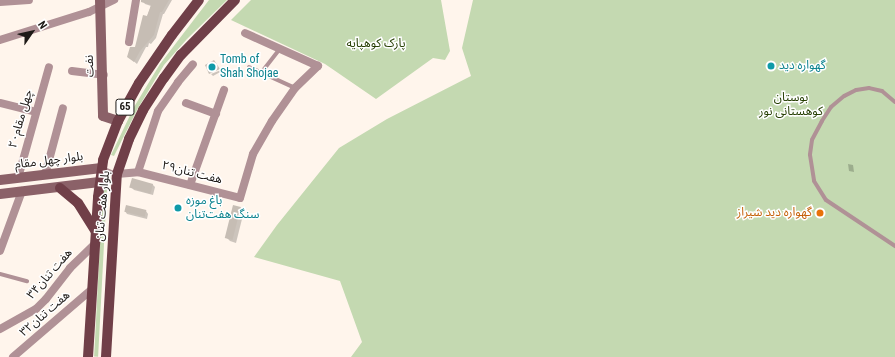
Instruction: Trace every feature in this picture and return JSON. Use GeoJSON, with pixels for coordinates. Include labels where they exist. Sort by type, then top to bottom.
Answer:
{"type":"FeatureCollection","features":[{"type":"Feature","properties":{"kind":"main road","name":"بلوار هفت تنان"},"geometry":{"type":"LineString","coordinates":[[88,357],[101,168],[118,121],[139,83],[172,35],[199,0]]}},
{"type":"Feature","properties":{"kind":"main road","name":"بلوار هفت تنان"},"geometry":{"type":"LineString","coordinates":[[109,356],[117,174],[129,139],[143,110],[181,55],[235,0]]}},
{"type":"Feature","properties":{"kind":"main road","name":"نفت"},"geometry":{"type":"LineString","coordinates":[[100,4],[104,74],[104,116],[118,121]]}},
{"type":"Feature","properties":{"kind":"main road","name":"بلوار چهل مقام"},"geometry":{"type":"LineString","coordinates":[[3,180],[101,168]]}},
{"type":"Feature","properties":{"kind":"main road"},"geometry":{"type":"LineString","coordinates":[[3,180],[4,193],[60,188],[99,182]]}},
{"type":"Feature","properties":{"kind":"main road"},"geometry":{"type":"LineString","coordinates":[[60,188],[78,203],[96,232]]}},
{"type":"Feature","properties":{"kind":"street"},"geometry":{"type":"LineString","coordinates":[[0,2],[29,0]]}},
{"type":"Feature","properties":{"kind":"street"},"geometry":{"type":"LineString","coordinates":[[0,40],[114,0]]}},
{"type":"Feature","properties":{"kind":"street"},"geometry":{"type":"LineString","coordinates":[[129,42],[136,0]]}},
{"type":"Feature","properties":{"kind":"street"},"geometry":{"type":"LineString","coordinates":[[245,33],[318,66],[295,88]]}},
{"type":"Feature","properties":{"kind":"street"},"geometry":{"type":"LineString","coordinates":[[138,172],[158,111],[178,82],[193,64]]}},
{"type":"Feature","properties":{"kind":"street","name":"چهل مقام۲۰"},"geometry":{"type":"LineString","coordinates":[[18,178],[48,67]]}},
{"type":"Feature","properties":{"kind":"street"},"geometry":{"type":"LineString","coordinates":[[72,71],[104,74]]}},
{"type":"Feature","properties":{"kind":"street","name":"هفت تنان۲۹"},"geometry":{"type":"LineString","coordinates":[[117,174],[138,172],[240,198],[253,154],[295,88]]}},
{"type":"Feature","properties":{"kind":"street"},"geometry":{"type":"LineString","coordinates":[[190,185],[224,90]]}},
{"type":"Feature","properties":{"kind":"street"},"geometry":{"type":"LineString","coordinates":[[0,103],[36,112]]}},
{"type":"Feature","properties":{"kind":"street"},"geometry":{"type":"LineString","coordinates":[[186,103],[216,114]]}},
{"type":"Feature","properties":{"kind":"street"},"geometry":{"type":"LineString","coordinates":[[45,175],[63,108]]}},
{"type":"Feature","properties":{"kind":"street"},"geometry":{"type":"LineString","coordinates":[[0,251],[22,191]]}},
{"type":"Feature","properties":{"kind":"street","name":"هفت تنان۳۴"},"geometry":{"type":"LineString","coordinates":[[0,329],[36,309],[70,268],[95,244]]}},
{"type":"Feature","properties":{"kind":"street","name":"هفت تنان۳۲"},"geometry":{"type":"LineString","coordinates":[[13,357],[92,289]]}},
{"type":"Feature","properties":{"kind":"lane"},"geometry":{"type":"LineString","coordinates":[[261,73],[280,49]]}},
{"type":"Feature","properties":{"kind":"lane"},"geometry":{"type":"LineString","coordinates":[[249,67],[295,88]]}},
{"type":"Feature","properties":{"kind":"lane"},"geometry":{"type":"LineString","coordinates":[[895,102],[882,91],[869,88],[856,90],[844,96],[831,107],[822,121],[812,140],[810,155],[814,181],[826,200],[895,246]]}},
{"type":"Feature","properties":{"kind":"lane"},"geometry":{"type":"LineString","coordinates":[[101,168],[117,174]]}},
{"type":"Feature","properties":{"kind":"lane"},"geometry":{"type":"LineString","coordinates":[[0,274],[28,281]]}},
{"type":"Feature","properties":{"kind":"green space"},"geometry":{"type":"Polygon","coordinates":[[[209,0],[227,0],[187,39],[164,65],[138,108],[114,156],[111,155],[134,107],[160,64],[209,0]]]}},
{"type":"Feature","properties":{"kind":"green space","name":"پارک کوهپایه"},"geometry":{"type":"Polygon","coordinates":[[[251,0],[441,0],[450,51],[445,60],[433,58],[376,99],[325,64],[231,20],[251,0]]]}},
{"type":"Feature","properties":{"kind":"green space","name":"بوستان کوهستانی نور"},"geometry":{"type":"Polygon","coordinates":[[[473,0],[895,0],[895,357],[351,357],[362,342],[340,281],[254,257],[277,225],[339,148],[387,119],[471,76],[462,48],[473,0]]]}},
{"type":"Feature","properties":{"kind":"green space"},"geometry":{"type":"Polygon","coordinates":[[[103,187],[107,187],[98,357],[94,357],[103,187]]]}},
{"type":"Feature","properties":{"kind":"building"},"geometry":{"type":"Polygon","coordinates":[[[141,0],[169,0],[162,12],[160,12],[154,35],[140,51],[134,62],[127,57],[130,47],[135,47],[143,15],[147,16],[151,5],[141,2],[141,0]]]}},
{"type":"Feature","properties":{"kind":"building","name":"Tomb of Shah Shojae"},"geometry":{"type":"Polygon","coordinates":[[[214,60],[220,69],[209,74],[205,65],[214,60]]]}},
{"type":"Feature","properties":{"kind":"building"},"geometry":{"type":"Polygon","coordinates":[[[132,178],[153,184],[150,194],[129,188],[132,178]]]}},
{"type":"Feature","properties":{"kind":"building"},"geometry":{"type":"Polygon","coordinates":[[[126,205],[146,210],[145,217],[124,212],[126,205]]]}},
{"type":"Feature","properties":{"kind":"building"},"geometry":{"type":"Polygon","coordinates":[[[233,205],[241,207],[233,240],[225,238],[233,205]]]}},
{"type":"Feature","properties":{"kind":"building","name":"گهواره دید شیراز"},"geometry":{"type":"Polygon","coordinates":[[[818,208],[825,213],[821,218],[815,213],[818,208]]]}},
{"type":"Feature","properties":{"kind":"place","name":"گهواره دید"},"geometry":{"type":"Point","coordinates":[771,66]}},
{"type":"Feature","properties":{"kind":"place","name":"Tomb of Shah Shojae"},"geometry":{"type":"Point","coordinates":[212,67]}},
{"type":"Feature","properties":{"kind":"place","name":"باغ‌ موزه سنگ هفت‌تنان"},"geometry":{"type":"Point","coordinates":[178,208]}},
{"type":"Feature","properties":{"kind":"place","name":"گهواره دید شیراز"},"geometry":{"type":"Point","coordinates":[820,213]}}]}
